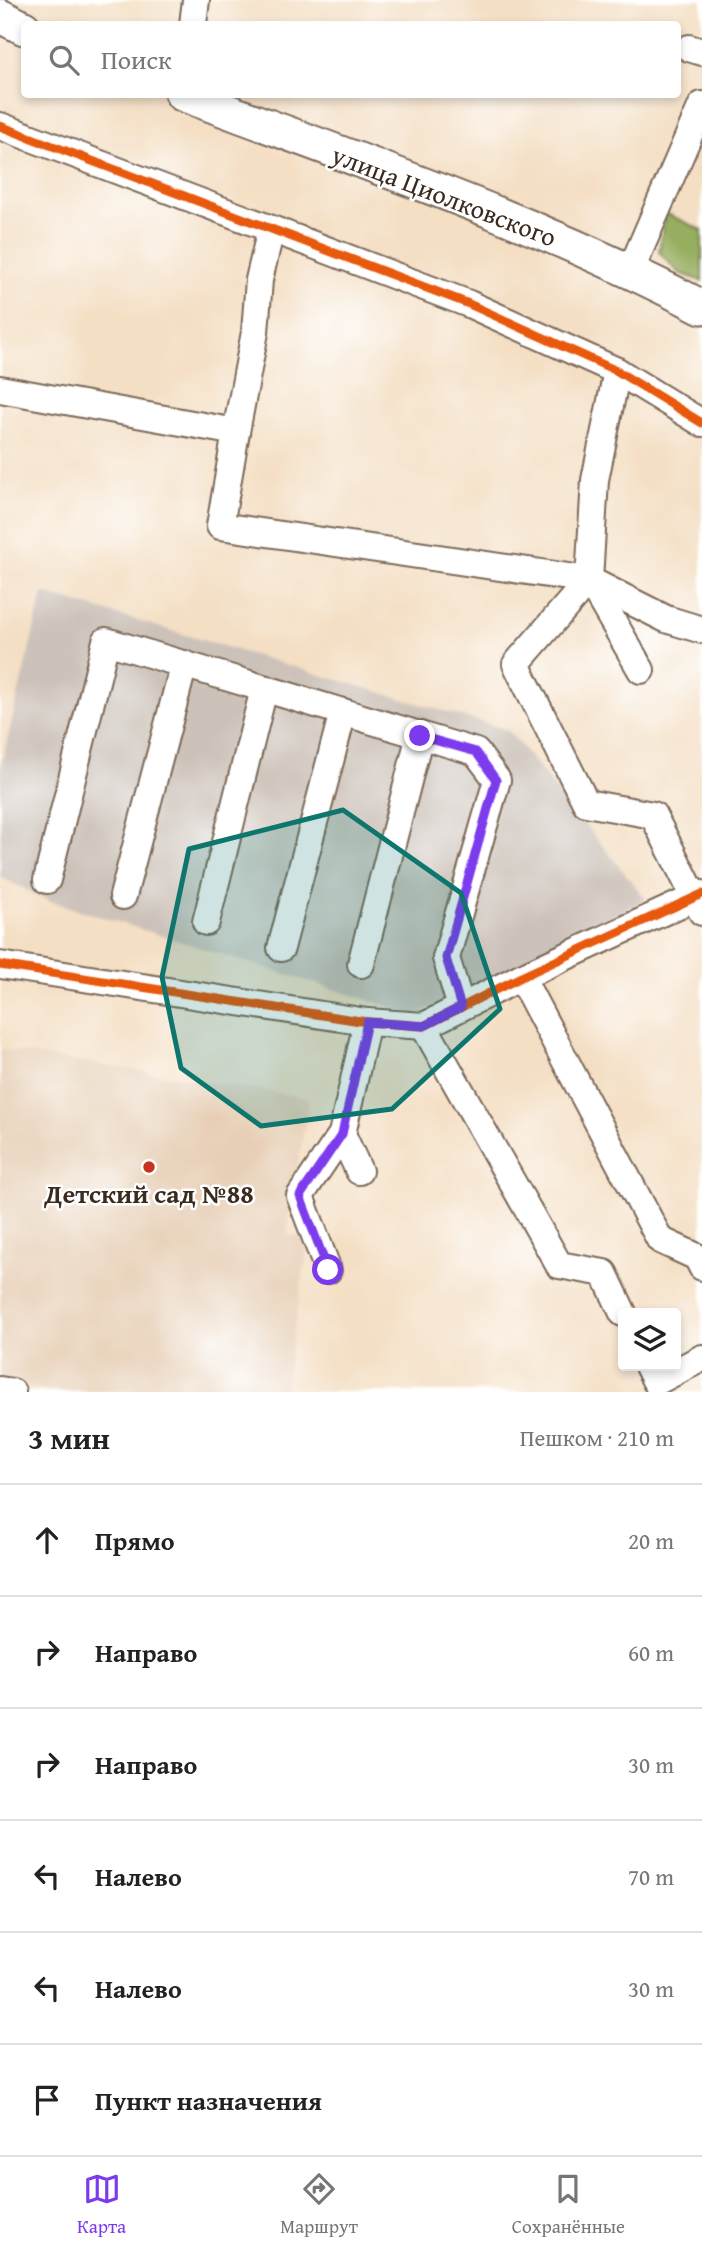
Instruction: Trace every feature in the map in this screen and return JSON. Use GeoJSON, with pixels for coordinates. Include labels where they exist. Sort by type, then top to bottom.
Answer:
{"type":"FeatureCollection","features":[{"type":"Feature","properties":{"kind":"main road"},"geometry":{"type":"LineString","coordinates":[[0,16],[21,26]]}},
{"type":"Feature","properties":{"kind":"main road"},"geometry":{"type":"LineString","coordinates":[[0,26],[21,34]]}},
{"type":"Feature","properties":{"kind":"main road","name":"улица Циолковского"},"geometry":{"type":"LineString","coordinates":[[192,98],[481,208],[631,270],[702,307]]}},
{"type":"Feature","properties":{"kind":"street"},"geometry":{"type":"LineString","coordinates":[[193,21],[196,0]]}},
{"type":"Feature","properties":{"kind":"street"},"geometry":{"type":"LineString","coordinates":[[631,270],[702,105]]}},
{"type":"Feature","properties":{"kind":"street"},"geometry":{"type":"LineString","coordinates":[[0,126],[469,304],[617,371],[702,423]]}},
{"type":"Feature","properties":{"kind":"street"},"geometry":{"type":"LineString","coordinates":[[271,229],[259,279],[256,332],[220,526],[589,580],[666,620],[702,630]]}},
{"type":"Feature","properties":{"kind":"street"},"geometry":{"type":"LineString","coordinates":[[617,371],[595,480],[589,580],[641,670]]}},
{"type":"Feature","properties":{"kind":"street"},"geometry":{"type":"LineString","coordinates":[[0,389],[236,432]]}},
{"type":"Feature","properties":{"kind":"street"},"geometry":{"type":"LineString","coordinates":[[0,965],[367,1022],[424,1026],[522,977],[699,901],[653,815],[586,803],[516,664],[589,580]]}},
{"type":"Feature","properties":{"kind":"street"},"geometry":{"type":"LineString","coordinates":[[47,880],[106,640],[476,752],[496,780],[446,958],[461,1007]]}},
{"type":"Feature","properties":{"kind":"street"},"geometry":{"type":"LineString","coordinates":[[123,896],[184,664]]}},
{"type":"Feature","properties":{"kind":"street"},"geometry":{"type":"LineString","coordinates":[[206,922],[264,689]]}},
{"type":"Feature","properties":{"kind":"street"},"geometry":{"type":"LineString","coordinates":[[281,948],[343,712]]}},
{"type":"Feature","properties":{"kind":"street"},"geometry":{"type":"LineString","coordinates":[[361,964],[420,736]]}},
{"type":"Feature","properties":{"kind":"street"},"geometry":{"type":"LineString","coordinates":[[522,977],[660,1240],[697,1257],[702,1267]]}},
{"type":"Feature","properties":{"kind":"street"},"geometry":{"type":"LineString","coordinates":[[328,1270],[300,1196],[342,1134],[367,1022]]}},
{"type":"Feature","properties":{"kind":"street"},"geometry":{"type":"LineString","coordinates":[[424,1026],[559,1265],[604,1273],[621,1308]]}},
{"type":"Feature","properties":{"kind":"street"},"geometry":{"type":"LineString","coordinates":[[342,1134],[359,1171]]}},
{"type":"Feature","properties":{"kind":"street"},"geometry":{"type":"LineString","coordinates":[[681,1369],[702,1358]]}},
{"type":"Feature","properties":{"kind":"street"},"geometry":{"type":"LineString","coordinates":[[650,1371],[656,1382],[677,1371]]}},
{"type":"Feature","properties":{"kind":"street"},"geometry":{"type":"LineString","coordinates":[[0,1390],[12,1392]]}},
{"type":"Feature","properties":{"kind":"highlighted area"},"geometry":{"type":"Polygon","coordinates":[[[343,810],[461,893],[500,1009],[392,1109],[261,1126],[181,1068],[162,977],[189,849],[343,810]]]}},
{"type":"Feature","properties":{"kind":"shaded area"},"geometry":{"type":"Polygon","coordinates":[[[43,593],[508,730],[646,899],[416,1015],[50,901],[0,877],[0,769],[43,593]]]}},
{"type":"Feature","properties":{"kind":"shaded area","name":"Детский сад №88"},"geometry":{"type":"Polygon","coordinates":[[[0,1049],[309,1098],[287,1235],[309,1238],[284,1392],[57,1392],[0,1383],[0,1049]]]}},
{"type":"Feature","properties":{"kind":"green space"},"geometry":{"type":"Polygon","coordinates":[[[665,213],[702,230],[702,281],[679,273],[659,252],[665,213]]]}},
{"type":"Feature","properties":{"kind":"cycle path"},"geometry":{"type":"LineString","coordinates":[[0,126],[469,304],[617,371],[702,423]]}},
{"type":"Feature","properties":{"kind":"cycle path"},"geometry":{"type":"LineString","coordinates":[[0,965],[367,1022],[424,1026],[521,977],[702,894]]}},
{"type":"Feature","properties":{"kind":"place","name":"Детский сад №88"},"geometry":{"type":"Point","coordinates":[149,1167]}},
{"type":"Feature","properties":{"kind":"route"},"geometry":{"type":"LineString","coordinates":[[328,1270],[300,1196],[342,1134],[367,1022],[424,1026],[461,1007],[446,958],[496,780],[476,752],[420,736]]}}]}
